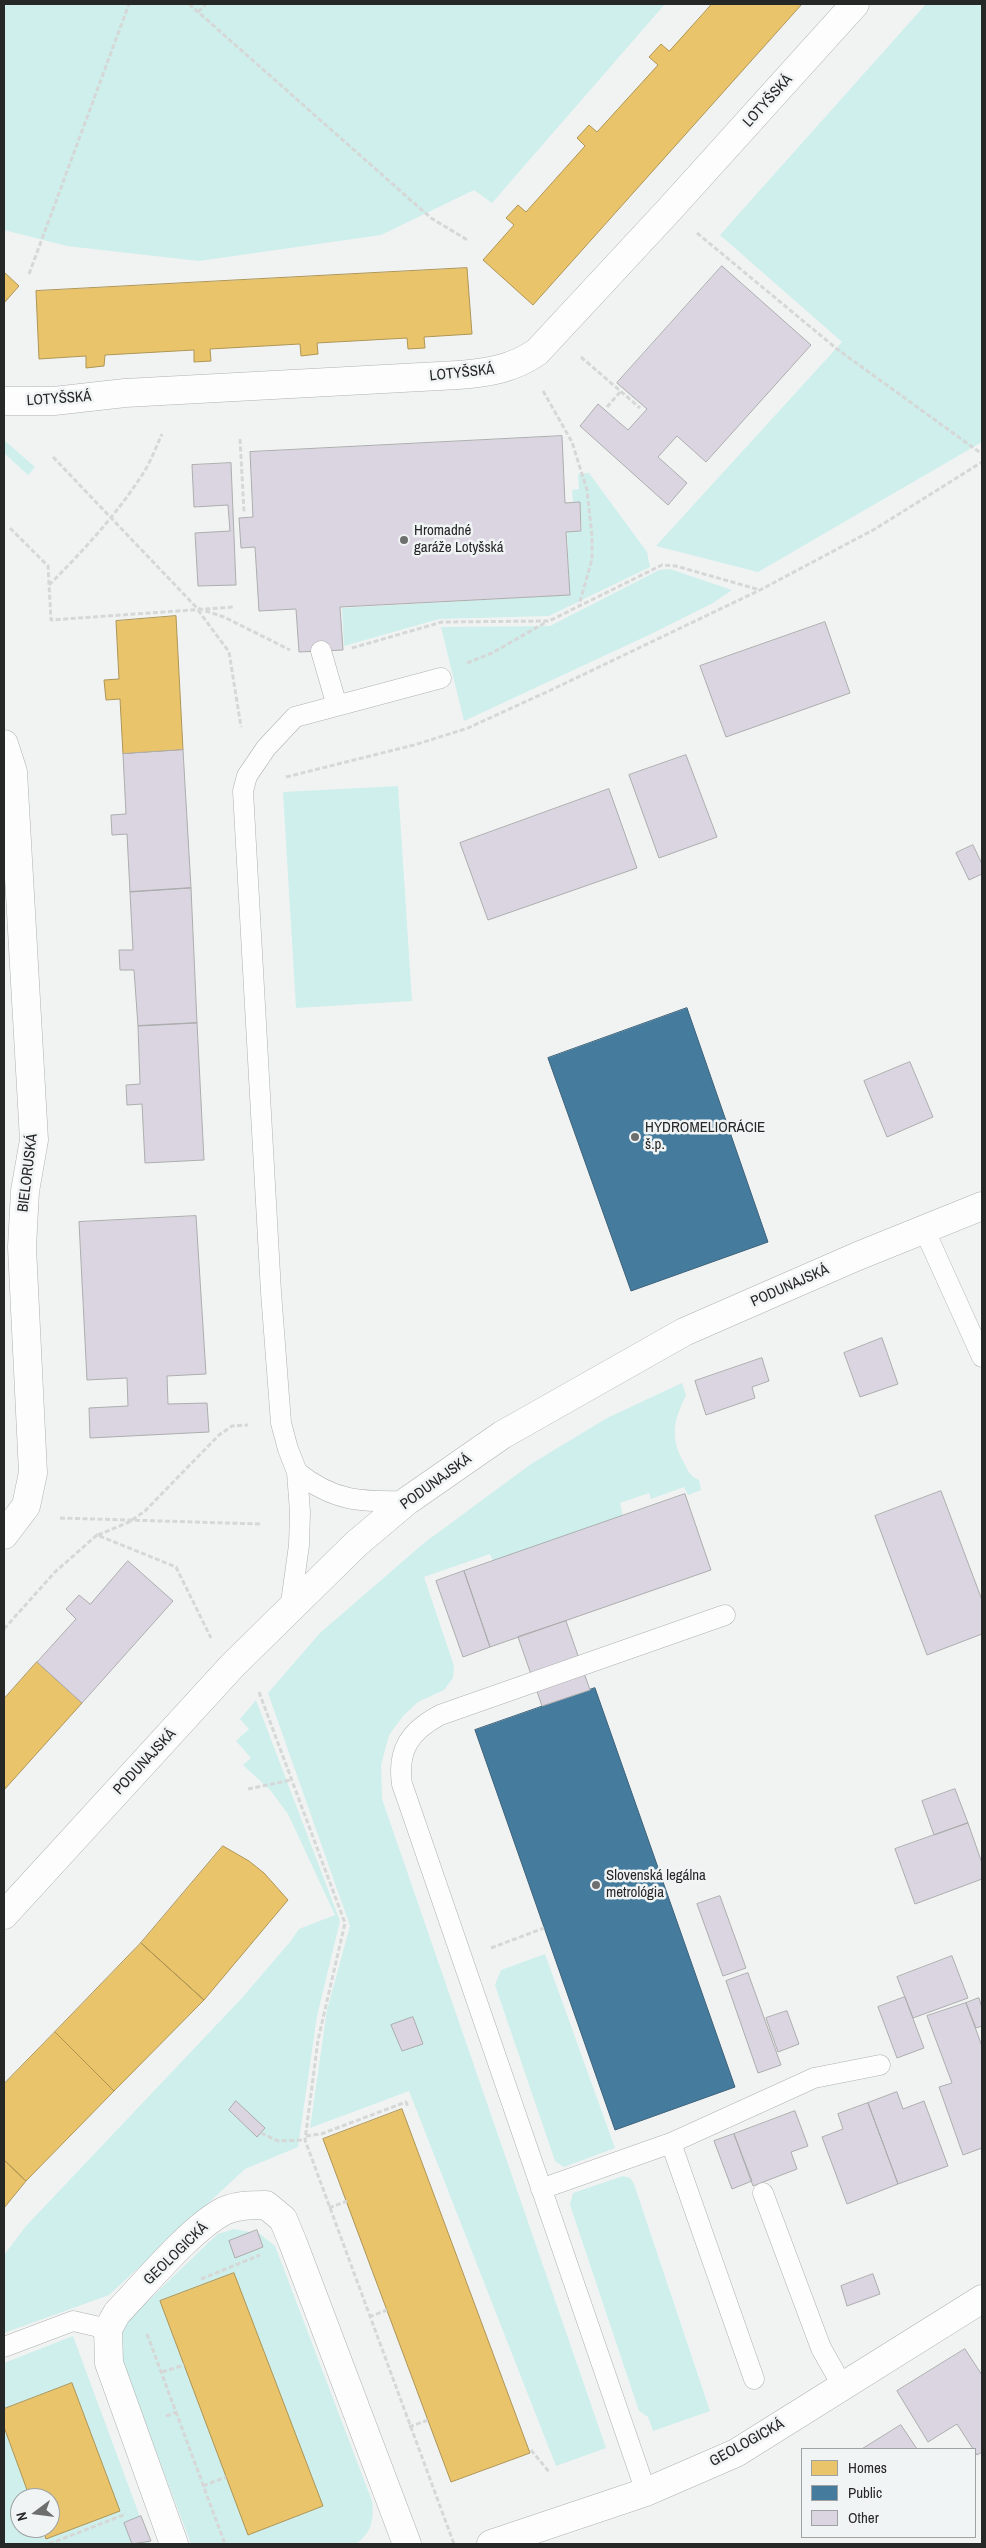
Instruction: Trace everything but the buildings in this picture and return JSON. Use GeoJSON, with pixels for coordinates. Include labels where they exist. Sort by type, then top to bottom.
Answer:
{"type":"FeatureCollection","features":[{"type":"Feature","properties":{"kind":"street","name":"LOTYŠSKÁ"},"geometry":{"type":"LineString","coordinates":[[4,401],[54,401],[125,393],[467,375],[486,373],[526,360],[555,333],[669,210],[854,4]]}},
{"type":"Feature","properties":{"kind":"street","name":"BIELORUSKÁ"},"geometry":{"type":"LineString","coordinates":[[4,744],[13,772],[34,1140],[22,1218],[33,1473],[30,1496],[12,1526]]}},
{"type":"Feature","properties":{"kind":"street","name":"PODUNAJSKÁ"},"geometry":{"type":"LineString","coordinates":[[4,1915],[232,1666],[356,1544],[407,1501],[502,1434],[684,1332],[982,1206]]}},
{"type":"Feature","properties":{"kind":"street","name":"GEOLOGICKÁ"},"geometry":{"type":"LineString","coordinates":[[108,2329],[117,2313],[201,2227],[224,2211],[246,2205],[266,2205],[282,2220],[293,2243],[407,2544]]}},
{"type":"Feature","properties":{"kind":"street","name":"GEOLOGICKÁ"},"geometry":{"type":"LineString","coordinates":[[503,2543],[646,2492],[736,2452],[982,2299]]}},
{"type":"Feature","properties":{"kind":"street"},"geometry":{"type":"LineString","coordinates":[[108,2329],[109,2363],[174,2544]]}},
{"type":"Feature","properties":{"kind":"lane"},"geometry":{"type":"LineString","coordinates":[[321,654],[337,706]]}},
{"type":"Feature","properties":{"kind":"lane"},"geometry":{"type":"LineString","coordinates":[[290,1610],[299,1545],[300,1512],[297,1472],[281,1423],[242,804],[243,791],[252,769],[282,730],[295,718],[441,678]]}},
{"type":"Feature","properties":{"kind":"lane"},"geometry":{"type":"LineString","coordinates":[[924,1229],[982,1357]]}},
{"type":"Feature","properties":{"kind":"lane"},"geometry":{"type":"LineString","coordinates":[[297,1472],[316,1487],[340,1496],[363,1502],[407,1501]]}},
{"type":"Feature","properties":{"kind":"lane"},"geometry":{"type":"LineString","coordinates":[[646,2492],[402,1784],[400,1767],[406,1744],[421,1725],[440,1715],[725,1615]]}},
{"type":"Feature","properties":{"kind":"lane"},"geometry":{"type":"LineString","coordinates":[[541,2189],[672,2143],[814,2078],[880,2065]]}},
{"type":"Feature","properties":{"kind":"lane"},"geometry":{"type":"LineString","coordinates":[[672,2143],[754,2379]]}},
{"type":"Feature","properties":{"kind":"lane"},"geometry":{"type":"LineString","coordinates":[[762,2193],[821,2348],[843,2387]]}},
{"type":"Feature","properties":{"kind":"lane"},"geometry":{"type":"LineString","coordinates":[[4,2347],[73,2321],[108,2329]]}},
{"type":"Feature","properties":{"kind":"path"},"geometry":{"type":"LineString","coordinates":[[29,274],[129,4]]}},
{"type":"Feature","properties":{"kind":"path"},"geometry":{"type":"LineString","coordinates":[[189,4],[431,218],[469,241]]}},
{"type":"Feature","properties":{"kind":"path"},"geometry":{"type":"LineString","coordinates":[[198,12],[206,4]]}},
{"type":"Feature","properties":{"kind":"path"},"geometry":{"type":"LineString","coordinates":[[669,210],[837,349],[982,454]]}},
{"type":"Feature","properties":{"kind":"path"},"geometry":{"type":"LineString","coordinates":[[555,333],[640,408]]}},
{"type":"Feature","properties":{"kind":"path"},"geometry":{"type":"LineString","coordinates":[[526,360],[572,442],[587,490],[592,536],[592,559],[579,606]]}},
{"type":"Feature","properties":{"kind":"path"},"geometry":{"type":"LineString","coordinates":[[607,407],[621,391]]}},
{"type":"Feature","properties":{"kind":"path"},"geometry":{"type":"LineString","coordinates":[[49,586],[84,550],[144,472],[162,434]]}},
{"type":"Feature","properties":{"kind":"path"},"geometry":{"type":"LineString","coordinates":[[240,439],[244,512]]}},
{"type":"Feature","properties":{"kind":"path"},"geometry":{"type":"LineString","coordinates":[[53,457],[197,608],[229,652],[242,735],[252,769]]}},
{"type":"Feature","properties":{"kind":"path"},"geometry":{"type":"LineString","coordinates":[[283,778],[414,745],[468,728],[760,590],[875,529],[982,462]]}},
{"type":"Feature","properties":{"kind":"path"},"geometry":{"type":"LineString","coordinates":[[10,528],[48,566],[51,620],[197,608],[234,607]]}},
{"type":"Feature","properties":{"kind":"path"},"geometry":{"type":"LineString","coordinates":[[465,664],[492,653],[549,620],[662,565],[676,566],[760,590]]}},
{"type":"Feature","properties":{"kind":"path"},"geometry":{"type":"LineString","coordinates":[[197,608],[224,616],[275,641],[307,660],[321,654],[442,622],[549,620]]}},
{"type":"Feature","properties":{"kind":"path"},"geometry":{"type":"LineString","coordinates":[[4,1629],[55,1572],[97,1535],[129,1522],[144,1511],[219,1435],[232,1426],[281,1423]]}},
{"type":"Feature","properties":{"kind":"path"},"geometry":{"type":"LineString","coordinates":[[12,1526],[129,1522],[260,1524]]}},
{"type":"Feature","properties":{"kind":"path"},"geometry":{"type":"LineString","coordinates":[[97,1535],[176,1567],[214,1643]]}},
{"type":"Feature","properties":{"kind":"path"},"geometry":{"type":"LineString","coordinates":[[259,1692],[345,1922],[318,2040],[305,2138],[409,2427],[454,2544]]}},
{"type":"Feature","properties":{"kind":"path"},"geometry":{"type":"LineString","coordinates":[[248,1789],[292,1780]]}},
{"type":"Feature","properties":{"kind":"path"},"geometry":{"type":"LineString","coordinates":[[462,1958],[544,1928]]}},
{"type":"Feature","properties":{"kind":"path"},"geometry":{"type":"LineString","coordinates":[[262,2133],[278,2141],[305,2138],[322,2134],[406,2102],[408,2107]]}},
{"type":"Feature","properties":{"kind":"path"},"geometry":{"type":"LineString","coordinates":[[329,2208],[347,2201]]}},
{"type":"Feature","properties":{"kind":"path"},"geometry":{"type":"LineString","coordinates":[[197,2280],[293,2243]]}},
{"type":"Feature","properties":{"kind":"path"},"geometry":{"type":"LineString","coordinates":[[369,2317],[387,2310]]}},
{"type":"Feature","properties":{"kind":"path"},"geometry":{"type":"LineString","coordinates":[[146,2329],[225,2544]]}},
{"type":"Feature","properties":{"kind":"path"},"geometry":{"type":"LineString","coordinates":[[162,2372],[184,2365]]}},
{"type":"Feature","properties":{"kind":"path"},"geometry":{"type":"LineString","coordinates":[[409,2427],[428,2420]]}},
{"type":"Feature","properties":{"kind":"path"},"geometry":{"type":"LineString","coordinates":[[531,2450],[550,2473]]}},
{"type":"Feature","properties":{"kind":"path"},"geometry":{"type":"LineString","coordinates":[[203,2486],[226,2477]]}},
{"type":"Feature","properties":{"kind":"path"},"geometry":{"type":"LineString","coordinates":[[49,2544],[134,2511]]}},
{"type":"Feature","properties":{"kind":"shaded area"},"geometry":{"type":"Polygon","coordinates":[[[4,4],[665,4],[492,203],[474,190],[381,235],[199,261],[67,246],[4,230],[4,4]]]}},
{"type":"Feature","properties":{"kind":"shaded area"},"geometry":{"type":"Polygon","coordinates":[[[926,4],[982,4],[982,442],[758,572],[656,546],[842,342],[720,235],[926,4]]]}},
{"type":"Feature","properties":{"kind":"shaded area"},"geometry":{"type":"Polygon","coordinates":[[[4,440],[35,467],[28,475],[4,453],[4,440]]]}},
{"type":"Feature","properties":{"kind":"shaded area"},"geometry":{"type":"Polygon","coordinates":[[[589,473],[647,552],[650,567],[549,616],[439,619],[344,646],[342,608],[570,595],[567,532],[582,531],[580,502],[573,502],[572,490],[579,489],[578,474],[589,473]]]}},
{"type":"Feature","properties":{"kind":"shaded area"},"geometry":{"type":"Polygon","coordinates":[[[670,569],[732,590],[713,603],[651,634],[464,721],[441,627],[550,626],[659,570],[670,569]]]}},
{"type":"Feature","properties":{"kind":"shaded area"},"geometry":{"type":"Polygon","coordinates":[[[398,786],[412,1001],[296,1008],[283,792],[398,786]]]}},
{"type":"Feature","properties":{"kind":"shaded area"},"geometry":{"type":"Polygon","coordinates":[[[682,1383],[686,1395],[676,1421],[676,1445],[688,1471],[699,1480],[701,1490],[688,1495],[684,1487],[651,1499],[649,1493],[620,1503],[623,1516],[493,1561],[490,1554],[424,1577],[454,1666],[453,1678],[444,1690],[418,1702],[403,1716],[389,1735],[381,1765],[382,1799],[606,2448],[556,2466],[409,2091],[310,2128],[327,2010],[350,1926],[268,1693],[320,1633],[424,1543],[531,1464],[607,1418],[682,1383]]]}},
{"type":"Feature","properties":{"kind":"shaded area"},"geometry":{"type":"Polygon","coordinates":[[[256,1700],[340,1921],[317,2016],[298,2147],[245,2169],[109,2295],[4,2333],[4,2255],[26,2226],[241,1999],[299,1929],[335,1915],[288,1814],[271,1791],[243,1765],[251,1758],[236,1741],[249,1729],[240,1719],[256,1700]]]}},
{"type":"Feature","properties":{"kind":"shaded area"},"geometry":{"type":"Polygon","coordinates":[[[545,1954],[615,2148],[564,2167],[555,2161],[495,1985],[501,1970],[545,1954]]]}},
{"type":"Feature","properties":{"kind":"shaded area"},"geometry":{"type":"Polygon","coordinates":[[[623,2176],[630,2178],[634,2184],[710,2411],[653,2431],[648,2417],[639,2411],[570,2205],[573,2193],[623,2176]]]}},
{"type":"Feature","properties":{"kind":"shaded area"},"geometry":{"type":"Polygon","coordinates":[[[234,2229],[260,2234],[275,2246],[372,2501],[373,2514],[371,2525],[366,2535],[356,2544],[191,2544],[119,2353],[117,2337],[125,2323],[210,2241],[218,2234],[234,2229]]]}},
{"type":"Feature","properties":{"kind":"shaded area"},"geometry":{"type":"Polygon","coordinates":[[[73,2336],[150,2544],[4,2544],[4,2363],[73,2336]]]}},
{"type":"Feature","properties":{"kind":"place","name":"Hromadné garáže Lotyšská"},"geometry":{"type":"Point","coordinates":[404,540]}},
{"type":"Feature","properties":{"kind":"place","name":"HYDROMELIORÁCIE š.p."},"geometry":{"type":"Point","coordinates":[635,1137]}},
{"type":"Feature","properties":{"kind":"place","name":"Slovenská legálna metrológia"},"geometry":{"type":"Point","coordinates":[596,1885]}}]}
